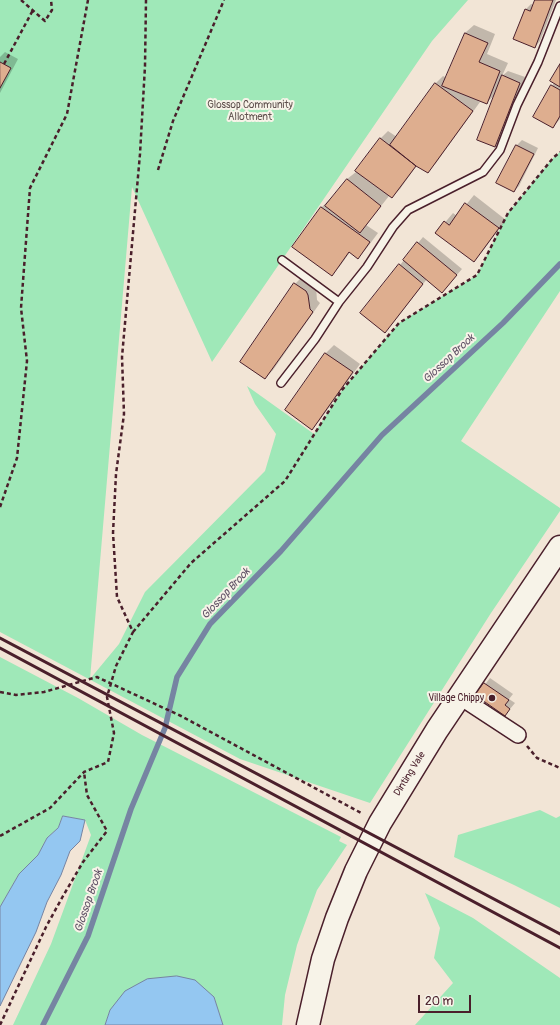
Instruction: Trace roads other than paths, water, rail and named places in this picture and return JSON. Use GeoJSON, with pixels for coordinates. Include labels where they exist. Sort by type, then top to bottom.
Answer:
{"type":"FeatureCollection","features":[{"type":"Feature","properties":{"kind":"main road","name":"Dinting Vale"},"geometry":{"type":"LineString","coordinates":[[308,1025],[323,959],[337,918],[356,871],[380,823],[460,697],[560,547]]}},
{"type":"Feature","properties":{"kind":"street"},"geometry":{"type":"LineString","coordinates":[[460,697],[518,735]]}},
{"type":"Feature","properties":{"kind":"lane"},"geometry":{"type":"LineString","coordinates":[[281,383],[315,339],[339,302],[367,267],[393,227],[408,210],[483,172],[500,150],[517,105],[538,62],[560,6]]}},
{"type":"Feature","properties":{"kind":"lane"},"geometry":{"type":"LineString","coordinates":[[282,260],[339,302]]}},
{"type":"Feature","properties":{"kind":"water"},"geometry":{"type":"Polygon","coordinates":[[[63,816],[85,820],[80,841],[70,851],[61,875],[47,902],[36,932],[0,1006],[0,907],[19,874],[38,855],[47,838],[58,828],[63,816]]]}},
{"type":"Feature","properties":{"kind":"water"},"geometry":{"type":"Polygon","coordinates":[[[177,976],[195,980],[214,997],[223,1025],[105,1025],[110,1010],[125,991],[147,979],[177,976]]]}},
{"type":"Feature","properties":{"kind":"waterway","name":"Glossop Brook"},"geometry":{"type":"LineString","coordinates":[[43,1025],[88,936],[131,809],[165,728],[177,677],[210,624],[281,551],[382,435],[503,323],[560,264]]}},
{"type":"Feature","properties":{"kind":"railway"},"geometry":{"type":"LineString","coordinates":[[0,638],[560,934]]}},
{"type":"Feature","properties":{"kind":"railway"},"geometry":{"type":"LineString","coordinates":[[0,648],[560,948]]}},
{"type":"Feature","properties":{"kind":"place","name":"Village Chippy"},"geometry":{"type":"Point","coordinates":[492,698]}},
{"type":"Feature","properties":{"kind":"park label","name":"Glossop Community Allotment"},"geometry":{"type":"Point","coordinates":[250,110]}}]}
